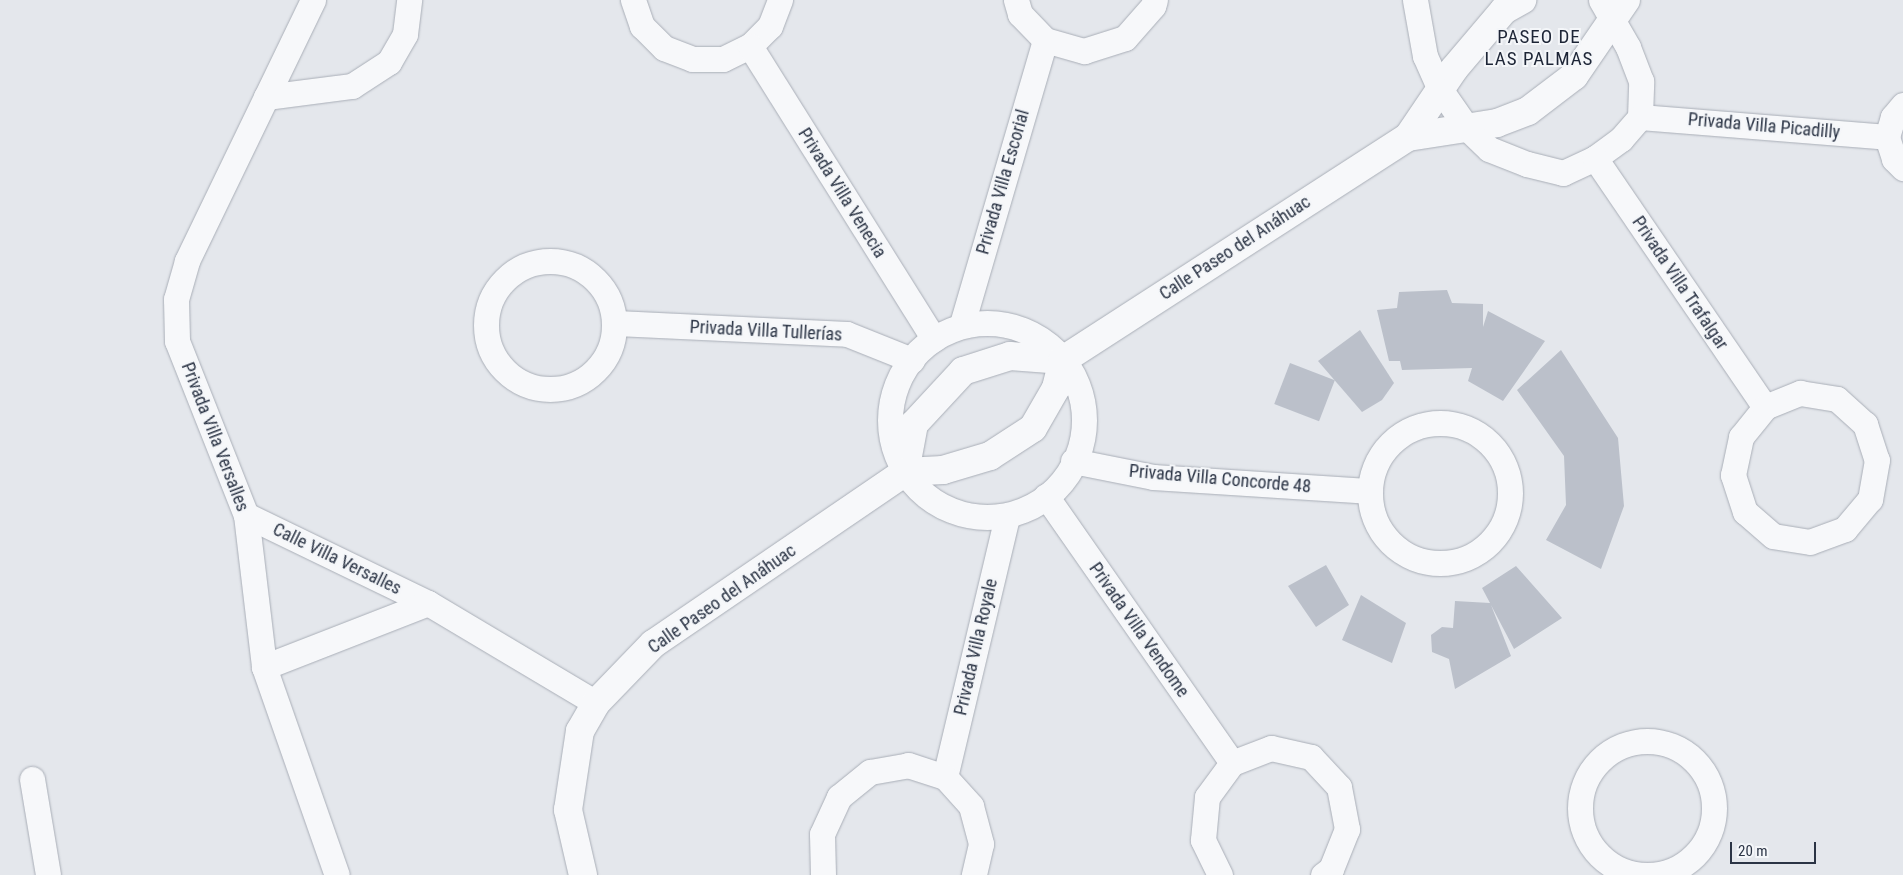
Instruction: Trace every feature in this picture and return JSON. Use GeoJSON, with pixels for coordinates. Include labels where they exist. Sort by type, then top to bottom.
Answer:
{"type":"FeatureCollection","features":[{"type":"Feature","properties":{"kind":"street","name":"Privada Villa Versalles"},"geometry":{"type":"LineString","coordinates":[[313,0],[187,261],[176,299],[178,340],[246,515],[264,667],[337,875]]}},
{"type":"Feature","properties":{"kind":"street"},"geometry":{"type":"LineString","coordinates":[[266,97],[352,86],[389,62],[405,34],[409,0]]}},
{"type":"Feature","properties":{"kind":"street"},"geometry":{"type":"LineString","coordinates":[[633,0],[642,26],[664,48],[692,59],[723,59],[750,46],[770,26],[780,0]]}},
{"type":"Feature","properties":{"kind":"street"},"geometry":{"type":"LineString","coordinates":[[1016,0],[1020,14],[1045,40],[1084,51],[1124,38],[1153,6],[1154,0]]}},
{"type":"Feature","properties":{"kind":"street"},"geometry":{"type":"LineString","coordinates":[[1415,0],[1425,56],[1440,89],[1467,128],[1488,148],[1527,164],[1563,173],[1596,158],[1621,139],[1640,117],[1641,81],[1613,7]]}},
{"type":"Feature","properties":{"kind":"street"},"geometry":{"type":"LineString","coordinates":[[1408,137],[1440,89],[1504,10],[1522,0]]}},
{"type":"Feature","properties":{"kind":"street"},"geometry":{"type":"LineString","coordinates":[[1408,137],[1497,123],[1528,111],[1574,76],[1613,7]]}},
{"type":"Feature","properties":{"kind":"street","name":"Privada Villa Escorial"},"geometry":{"type":"LineString","coordinates":[[962,324],[1045,40]]}},
{"type":"Feature","properties":{"kind":"street","name":"Privada Villa Venecia"},"geometry":{"type":"LineString","coordinates":[[750,46],[934,338]]}},
{"type":"Feature","properties":{"kind":"street"},"geometry":{"type":"LineString","coordinates":[[1903,105],[1893,117],[1887,137],[1894,160],[1903,168]]}},
{"type":"Feature","properties":{"kind":"street","name":"Privada Villa Picadilly"},"geometry":{"type":"LineString","coordinates":[[1640,117],[1887,137]]}},
{"type":"Feature","properties":{"kind":"street","name":"Calle Paseo del Anáhuac"},"geometry":{"type":"LineString","coordinates":[[1063,360],[1408,137]]}},
{"type":"Feature","properties":{"kind":"street","name":"Privada Villa Trafalgar"},"geometry":{"type":"LineString","coordinates":[[1596,158],[1765,407]]}},
{"type":"Feature","properties":{"kind":"street"},"geometry":{"type":"LineString","coordinates":[[547,259],[581,267],[606,290],[616,322],[608,356],[603,362],[585,380],[553,390],[519,383],[494,360],[484,327],[492,294],[497,288],[515,269],[547,259]]}},
{"type":"Feature","properties":{"kind":"street"},"geometry":{"type":"LineString","coordinates":[[987,320],[1014,323],[1037,333],[1074,374],[1082,402],[1082,432],[1072,461],[1046,496],[1028,508],[1007,516],[974,519],[943,510],[917,490],[904,472],[892,428],[896,392],[912,360],[934,338],[962,324],[987,320]]}},
{"type":"Feature","properties":{"kind":"street","name":"Privada Villa Tullerías"},"geometry":{"type":"LineString","coordinates":[[616,322],[848,334],[912,360]]}},
{"type":"Feature","properties":{"kind":"street"},"geometry":{"type":"LineString","coordinates":[[904,472],[914,424],[963,371],[1010,356],[1063,360]]}},
{"type":"Feature","properties":{"kind":"street"},"geometry":{"type":"LineString","coordinates":[[904,472],[943,470],[990,456],[1033,428],[1056,388],[1063,360]]}},
{"type":"Feature","properties":{"kind":"street"},"geometry":{"type":"LineString","coordinates":[[1800,393],[1837,399],[1865,424],[1877,460],[1870,499],[1845,529],[1810,542],[1773,536],[1745,512],[1733,475],[1741,437],[1765,407],[1800,393]]}},
{"type":"Feature","properties":{"kind":"street"},"geometry":{"type":"LineString","coordinates":[[1420,424],[1465,426],[1500,454],[1513,496],[1497,538],[1461,562],[1434,562],[1416,561],[1381,534],[1368,491],[1384,449],[1420,424]]}},
{"type":"Feature","properties":{"kind":"street","name":"Privada Villa Concorde 48"},"geometry":{"type":"LineString","coordinates":[[1072,461],[1153,477],[1368,491]]}},
{"type":"Feature","properties":{"kind":"street","name":"Calle Paseo del Anáhuac"},"geometry":{"type":"LineString","coordinates":[[583,875],[568,810],[580,731],[596,703],[653,644],[904,472]]}},
{"type":"Feature","properties":{"kind":"street","name":"Privada Villa Vendome"},"geometry":{"type":"LineString","coordinates":[[1046,496],[1232,763]]}},
{"type":"Feature","properties":{"kind":"street","name":"Calle Villa Versalles"},"geometry":{"type":"LineString","coordinates":[[246,515],[428,603],[596,703]]}},
{"type":"Feature","properties":{"kind":"street","name":"Privada Villa Royale"},"geometry":{"type":"LineString","coordinates":[[945,777],[1007,516]]}},
{"type":"Feature","properties":{"kind":"street","name":"Calle Villa Versalles"},"geometry":{"type":"LineString","coordinates":[[264,667],[428,603]]}},
{"type":"Feature","properties":{"kind":"street"},"geometry":{"type":"LineString","coordinates":[[1652,740],[1679,748],[1700,767],[1713,792],[1714,821],[1703,846],[1685,870],[1655,875],[1627,872],[1602,859],[1585,836],[1579,809],[1584,781],[1600,758],[1624,744],[1652,740]]}},
{"type":"Feature","properties":{"kind":"street"},"geometry":{"type":"LineString","coordinates":[[1220,875],[1203,840],[1206,797],[1232,763],[1271,748],[1311,757],[1339,787],[1347,829],[1331,869],[1323,875]]}},
{"type":"Feature","properties":{"kind":"street"},"geometry":{"type":"LineString","coordinates":[[823,875],[822,834],[839,797],[870,772],[908,765],[945,777],[970,806],[981,844],[974,875]]}},
{"type":"Feature","properties":{"kind":"street"},"geometry":{"type":"LineString","coordinates":[[32,780],[48,875]]}},
{"type":"Feature","properties":{"kind":"building"},"geometry":{"type":"Polygon","coordinates":[[[1447,290],[1452,303],[1483,304],[1483,327],[1488,311],[1545,341],[1503,401],[1468,381],[1472,368],[1402,370],[1400,361],[1389,361],[1377,310],[1397,308],[1399,292],[1447,290]]]}},
{"type":"Feature","properties":{"kind":"building"},"geometry":{"type":"Polygon","coordinates":[[[1360,330],[1394,383],[1382,400],[1362,412],[1318,361],[1360,330]]]}},
{"type":"Feature","properties":{"kind":"building"},"geometry":{"type":"Polygon","coordinates":[[[1561,350],[1618,438],[1624,506],[1601,569],[1546,540],[1566,505],[1564,456],[1517,390],[1561,350]]]}},
{"type":"Feature","properties":{"kind":"building"},"geometry":{"type":"Polygon","coordinates":[[[1290,363],[1335,380],[1319,421],[1274,404],[1290,363]]]}},
{"type":"Feature","properties":{"kind":"building"},"geometry":{"type":"Polygon","coordinates":[[[1326,565],[1349,605],[1316,627],[1288,586],[1326,565]]]}},
{"type":"Feature","properties":{"kind":"building"},"geometry":{"type":"Polygon","coordinates":[[[1516,566],[1562,618],[1514,649],[1491,605],[1511,656],[1455,689],[1449,659],[1432,652],[1431,635],[1442,627],[1453,628],[1455,601],[1490,603],[1482,588],[1516,566]]]}},
{"type":"Feature","properties":{"kind":"building"},"geometry":{"type":"Polygon","coordinates":[[[1361,595],[1406,623],[1392,663],[1342,640],[1361,595]]]}},
{"type":"Feature","properties":{"kind":"district","name":"PASEO DE LAS PALMAS"},"geometry":{"type":"Point","coordinates":[1539,48]}}]}
